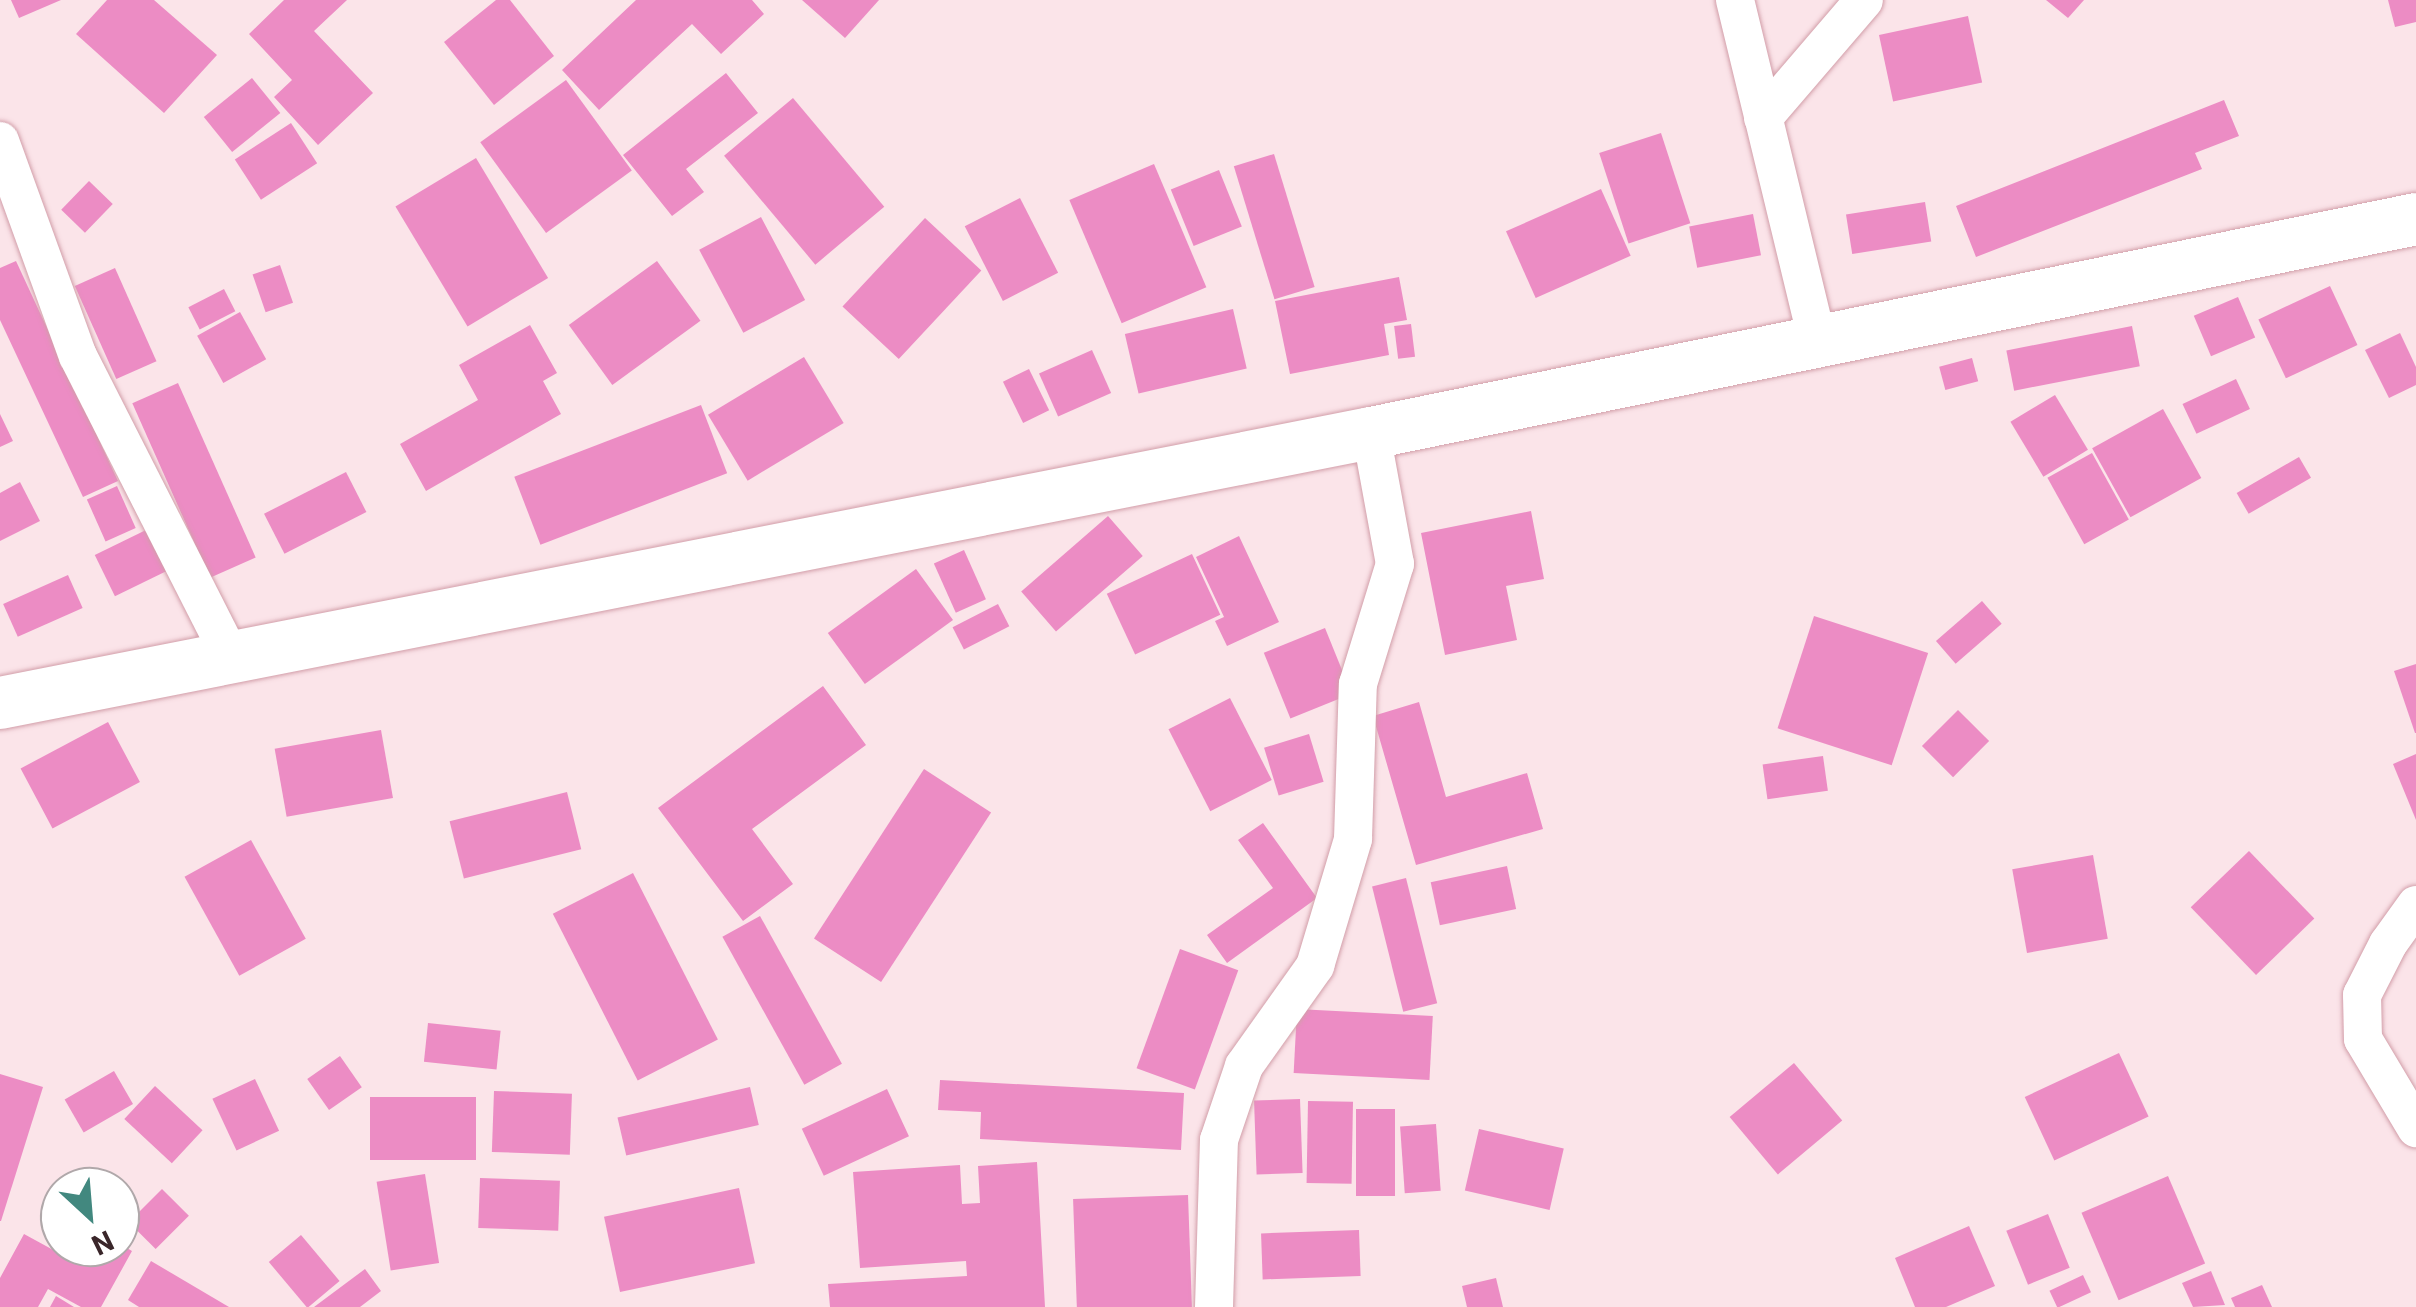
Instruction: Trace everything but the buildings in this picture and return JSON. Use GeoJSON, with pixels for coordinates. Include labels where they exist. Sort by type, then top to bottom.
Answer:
{"type":"FeatureCollection","features":[{"type":"Feature","properties":{"kind":"main road"},"geometry":{"type":"LineString","coordinates":[[0,703],[1372,432],[1818,339],[2414,224]]}},
{"type":"Feature","properties":{"kind":"street"},"geometry":{"type":"LineString","coordinates":[[1734,0],[1818,339]]}},
{"type":"Feature","properties":{"kind":"street"},"geometry":{"type":"LineString","coordinates":[[1763,118],[1864,0]]}},
{"type":"Feature","properties":{"kind":"street"},"geometry":{"type":"LineString","coordinates":[[0,141],[78,356],[230,656]]}},
{"type":"Feature","properties":{"kind":"street"},"geometry":{"type":"LineString","coordinates":[[1214,1307],[1211,1290],[1220,1140],[1244,1066],[1315,966],[1354,840],[1358,684],[1395,564],[1372,432]]}},
{"type":"Feature","properties":{"kind":"street"},"geometry":{"type":"LineString","coordinates":[[2416,905],[2388,944],[2362,995],[2362,1039],[2416,1128]]}}]}
